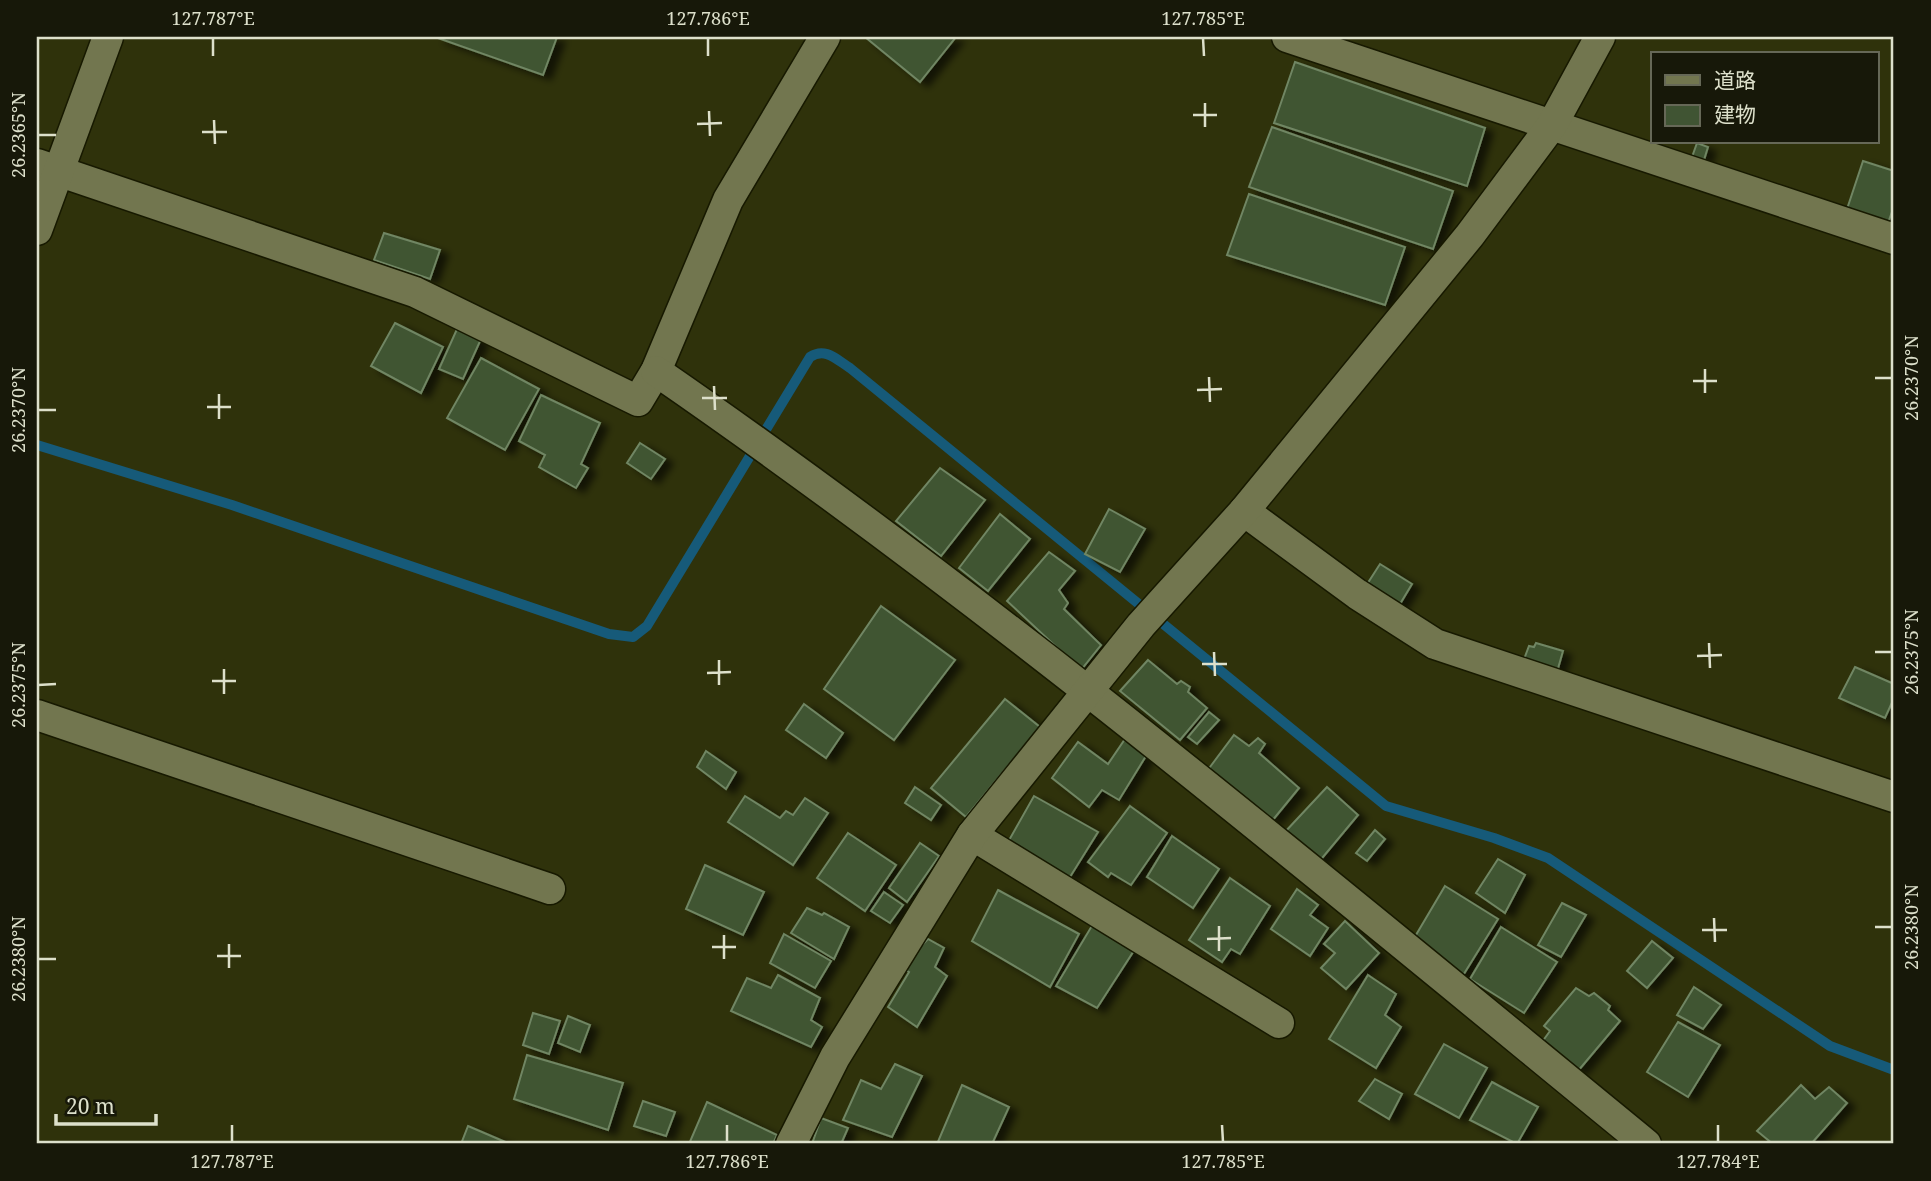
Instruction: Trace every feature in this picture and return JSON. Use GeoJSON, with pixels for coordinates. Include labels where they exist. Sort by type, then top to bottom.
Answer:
{"type":"FeatureCollection","features":[{"type":"Feature","properties":{"kind":"street"},"geometry":{"type":"LineString","coordinates":[[37,230],[48,167],[108,37]]}},
{"type":"Feature","properties":{"kind":"street"},"geometry":{"type":"LineString","coordinates":[[48,167],[415,292],[638,401],[656,370],[728,200],[825,37]]}},
{"type":"Feature","properties":{"kind":"street"},"geometry":{"type":"LineString","coordinates":[[1287,37],[1894,239]]}},
{"type":"Feature","properties":{"kind":"street"},"geometry":{"type":"LineString","coordinates":[[791,1144],[835,1057],[972,835],[1150,615],[1244,511],[1374,348],[1470,235],[1552,125],[1600,37]]}},
{"type":"Feature","properties":{"kind":"street"},"geometry":{"type":"LineString","coordinates":[[656,370],[758,440],[1090,690],[1646,1144]]}},
{"type":"Feature","properties":{"kind":"street"},"geometry":{"type":"LineString","coordinates":[[1244,511],[1357,594],[1435,644],[1894,797]]}},
{"type":"Feature","properties":{"kind":"street"},"geometry":{"type":"LineString","coordinates":[[37,715],[550,889]]}},
{"type":"Feature","properties":{"kind":"street"},"geometry":{"type":"LineString","coordinates":[[972,835],[1279,1023]]}},
{"type":"Feature","properties":{"kind":"building"},"geometry":{"type":"Polygon","coordinates":[[[435,37],[557,37],[543,75],[435,37]]]}},
{"type":"Feature","properties":{"kind":"building"},"geometry":{"type":"Polygon","coordinates":[[[865,37],[956,37],[920,82],[865,37]]]}},
{"type":"Feature","properties":{"kind":"building"},"geometry":{"type":"Polygon","coordinates":[[[1295,62],[1485,128],[1467,186],[1274,123],[1295,62]]]}},
{"type":"Feature","properties":{"kind":"building"},"geometry":{"type":"Polygon","coordinates":[[[1272,127],[1453,191],[1433,249],[1249,187],[1272,127]]]}},
{"type":"Feature","properties":{"kind":"building"},"geometry":{"type":"Polygon","coordinates":[[[1697,144],[1708,147],[1704,160],[1692,157],[1697,144]]]}},
{"type":"Feature","properties":{"kind":"building"},"geometry":{"type":"Polygon","coordinates":[[[1863,161],[1894,171],[1894,206],[1888,223],[1847,209],[1863,161]]]}},
{"type":"Feature","properties":{"kind":"building"},"geometry":{"type":"Polygon","coordinates":[[[1249,194],[1405,247],[1385,305],[1227,255],[1249,194]]]}},
{"type":"Feature","properties":{"kind":"building"},"geometry":{"type":"Polygon","coordinates":[[[384,233],[440,250],[430,279],[374,260],[384,233]]]}},
{"type":"Feature","properties":{"kind":"building"},"geometry":{"type":"Polygon","coordinates":[[[395,323],[443,347],[421,393],[371,366],[395,323]]]}},
{"type":"Feature","properties":{"kind":"building"},"geometry":{"type":"Polygon","coordinates":[[[457,329],[481,339],[463,379],[439,369],[457,329]]]}},
{"type":"Feature","properties":{"kind":"building"},"geometry":{"type":"Polygon","coordinates":[[[481,358],[539,389],[505,450],[447,418],[481,358]]]}},
{"type":"Feature","properties":{"kind":"building"},"geometry":{"type":"Polygon","coordinates":[[[541,395],[600,423],[581,464],[588,468],[576,488],[539,467],[545,455],[519,441],[541,395]]]}},
{"type":"Feature","properties":{"kind":"building"},"geometry":{"type":"Polygon","coordinates":[[[640,443],[665,459],[651,479],[627,463],[640,443]]]}},
{"type":"Feature","properties":{"kind":"building"},"geometry":{"type":"Polygon","coordinates":[[[940,468],[985,500],[941,556],[896,521],[940,468]]]}},
{"type":"Feature","properties":{"kind":"building"},"geometry":{"type":"Polygon","coordinates":[[[1109,509],[1145,529],[1120,572],[1085,554],[1109,509]]]}},
{"type":"Feature","properties":{"kind":"building"},"geometry":{"type":"Polygon","coordinates":[[[1000,514],[1030,539],[988,591],[959,568],[1000,514]]]}},
{"type":"Feature","properties":{"kind":"building"},"geometry":{"type":"Polygon","coordinates":[[[1049,552],[1075,571],[1059,590],[1068,603],[1064,609],[1101,645],[1081,670],[1007,601],[1049,552]]]}},
{"type":"Feature","properties":{"kind":"building"},"geometry":{"type":"Polygon","coordinates":[[[1380,564],[1412,584],[1397,609],[1364,589],[1380,564]]]}},
{"type":"Feature","properties":{"kind":"building"},"geometry":{"type":"Polygon","coordinates":[[[881,606],[955,660],[894,740],[824,689],[881,606]]]}},
{"type":"Feature","properties":{"kind":"building"},"geometry":{"type":"Polygon","coordinates":[[[1536,643],[1563,651],[1557,672],[1523,662],[1529,646],[1534,647],[1536,643]]]}},
{"type":"Feature","properties":{"kind":"building"},"geometry":{"type":"Polygon","coordinates":[[[1148,660],[1177,684],[1181,681],[1190,687],[1188,692],[1207,708],[1180,740],[1120,691],[1148,660]]]}},
{"type":"Feature","properties":{"kind":"building"},"geometry":{"type":"Polygon","coordinates":[[[1855,667],[1894,684],[1894,698],[1885,718],[1839,698],[1855,667]]]}},
{"type":"Feature","properties":{"kind":"building"},"geometry":{"type":"Polygon","coordinates":[[[1005,699],[1040,727],[966,817],[931,788],[1005,699]]]}},
{"type":"Feature","properties":{"kind":"building"},"geometry":{"type":"Polygon","coordinates":[[[804,704],[843,733],[826,758],[786,730],[804,704]]]}},
{"type":"Feature","properties":{"kind":"building"},"geometry":{"type":"Polygon","coordinates":[[[1209,712],[1219,720],[1197,744],[1188,737],[1209,712]]]}},
{"type":"Feature","properties":{"kind":"building"},"geometry":{"type":"Polygon","coordinates":[[[1234,735],[1249,746],[1258,738],[1265,744],[1259,753],[1299,788],[1272,821],[1207,771],[1234,735]]]}},
{"type":"Feature","properties":{"kind":"building"},"geometry":{"type":"Polygon","coordinates":[[[1125,739],[1146,756],[1119,800],[1102,790],[1089,807],[1052,778],[1078,742],[1108,764],[1125,739]]]}},
{"type":"Feature","properties":{"kind":"building"},"geometry":{"type":"Polygon","coordinates":[[[706,751],[736,772],[726,789],[697,767],[706,751]]]}},
{"type":"Feature","properties":{"kind":"building"},"geometry":{"type":"Polygon","coordinates":[[[915,787],[941,805],[931,820],[905,803],[915,787]]]}},
{"type":"Feature","properties":{"kind":"building"},"geometry":{"type":"Polygon","coordinates":[[[1327,787],[1358,815],[1318,863],[1284,833],[1327,787]]]}},
{"type":"Feature","properties":{"kind":"building"},"geometry":{"type":"Polygon","coordinates":[[[745,796],[780,818],[786,811],[793,815],[805,798],[828,813],[793,865],[728,822],[745,796]]]}},
{"type":"Feature","properties":{"kind":"building"},"geometry":{"type":"Polygon","coordinates":[[[1034,796],[1098,832],[1070,877],[1008,842],[1034,796]]]}},
{"type":"Feature","properties":{"kind":"building"},"geometry":{"type":"Polygon","coordinates":[[[1130,806],[1167,833],[1131,885],[1111,873],[1108,877],[1088,862],[1130,806]]]}},
{"type":"Feature","properties":{"kind":"building"},"geometry":{"type":"Polygon","coordinates":[[[1375,830],[1385,839],[1367,861],[1356,853],[1375,830]]]}},
{"type":"Feature","properties":{"kind":"building"},"geometry":{"type":"Polygon","coordinates":[[[848,833],[896,865],[865,911],[817,878],[848,833]]]}},
{"type":"Feature","properties":{"kind":"building"},"geometry":{"type":"Polygon","coordinates":[[[1172,836],[1219,869],[1193,908],[1147,877],[1172,836]]]}},
{"type":"Feature","properties":{"kind":"building"},"geometry":{"type":"Polygon","coordinates":[[[920,843],[939,856],[907,902],[889,888],[920,843]]]}},
{"type":"Feature","properties":{"kind":"building"},"geometry":{"type":"Polygon","coordinates":[[[1498,859],[1525,875],[1505,913],[1476,893],[1498,859]]]}},
{"type":"Feature","properties":{"kind":"building"},"geometry":{"type":"Polygon","coordinates":[[[705,865],[764,892],[743,935],[686,909],[705,865]]]}},
{"type":"Feature","properties":{"kind":"building"},"geometry":{"type":"Polygon","coordinates":[[[1230,878],[1270,906],[1240,954],[1231,949],[1222,962],[1189,940],[1230,878]]]}},
{"type":"Feature","properties":{"kind":"building"},"geometry":{"type":"Polygon","coordinates":[[[1445,886],[1498,919],[1462,977],[1413,940],[1445,886]]]}},
{"type":"Feature","properties":{"kind":"building"},"geometry":{"type":"Polygon","coordinates":[[[1297,889],[1318,905],[1310,915],[1328,928],[1310,956],[1271,929],[1297,889]]]}},
{"type":"Feature","properties":{"kind":"building"},"geometry":{"type":"Polygon","coordinates":[[[998,890],[1079,934],[1050,987],[972,941],[998,890]]]}},
{"type":"Feature","properties":{"kind":"building"},"geometry":{"type":"Polygon","coordinates":[[[884,892],[903,905],[890,923],[871,911],[884,892]]]}},
{"type":"Feature","properties":{"kind":"building"},"geometry":{"type":"Polygon","coordinates":[[[1562,903],[1586,915],[1561,957],[1538,945],[1562,903]]]}},
{"type":"Feature","properties":{"kind":"building"},"geometry":{"type":"Polygon","coordinates":[[[807,908],[822,915],[824,913],[849,927],[834,959],[791,933],[807,908]]]}},
{"type":"Feature","properties":{"kind":"building"},"geometry":{"type":"Polygon","coordinates":[[[1345,921],[1379,953],[1346,989],[1321,968],[1335,953],[1324,944],[1345,921]]]}},
{"type":"Feature","properties":{"kind":"building"},"geometry":{"type":"Polygon","coordinates":[[[1093,924],[1135,949],[1097,1008],[1056,986],[1093,924]]]}},
{"type":"Feature","properties":{"kind":"building"},"geometry":{"type":"Polygon","coordinates":[[[1501,927],[1557,962],[1524,1013],[1470,979],[1501,927]]]}},
{"type":"Feature","properties":{"kind":"building"},"geometry":{"type":"Polygon","coordinates":[[[784,934],[831,961],[815,988],[770,963],[784,934]]]}},
{"type":"Feature","properties":{"kind":"building"},"geometry":{"type":"Polygon","coordinates":[[[918,939],[923,944],[928,939],[944,948],[935,967],[947,976],[917,1027],[888,1007],[909,972],[900,967],[918,939]]]}},
{"type":"Feature","properties":{"kind":"building"},"geometry":{"type":"Polygon","coordinates":[[[1652,941],[1673,958],[1647,988],[1627,971],[1652,941]]]}},
{"type":"Feature","properties":{"kind":"building"},"geometry":{"type":"Polygon","coordinates":[[[778,975],[820,998],[811,1020],[822,1027],[811,1047],[731,1011],[747,978],[771,988],[778,975]]]}},
{"type":"Feature","properties":{"kind":"building"},"geometry":{"type":"Polygon","coordinates":[[[1368,975],[1396,994],[1385,1015],[1401,1027],[1376,1068],[1329,1039],[1368,975]]]}},
{"type":"Feature","properties":{"kind":"building"},"geometry":{"type":"Polygon","coordinates":[[[1694,987],[1721,1005],[1703,1029],[1677,1015],[1694,987]]]}},
{"type":"Feature","properties":{"kind":"building"},"geometry":{"type":"Polygon","coordinates":[[[1576,988],[1589,996],[1594,993],[1610,1006],[1608,1010],[1620,1021],[1578,1071],[1542,1042],[1550,1031],[1544,1026],[1576,988]]]}},
{"type":"Feature","properties":{"kind":"building"},"geometry":{"type":"Polygon","coordinates":[[[533,1013],[560,1021],[549,1054],[523,1045],[533,1013]]]}},
{"type":"Feature","properties":{"kind":"building"},"geometry":{"type":"Polygon","coordinates":[[[568,1016],[590,1025],[580,1052],[558,1043],[568,1016]]]}},
{"type":"Feature","properties":{"kind":"building"},"geometry":{"type":"Polygon","coordinates":[[[1678,1022],[1720,1045],[1688,1097],[1647,1072],[1678,1022]]]}},
{"type":"Feature","properties":{"kind":"building"},"geometry":{"type":"Polygon","coordinates":[[[1444,1044],[1487,1068],[1459,1118],[1415,1094],[1444,1044]]]}},
{"type":"Feature","properties":{"kind":"building"},"geometry":{"type":"Polygon","coordinates":[[[527,1055],[623,1083],[608,1130],[514,1099],[527,1055]]]}},
{"type":"Feature","properties":{"kind":"building"},"geometry":{"type":"Polygon","coordinates":[[[895,1064],[922,1076],[892,1137],[843,1120],[861,1080],[881,1089],[895,1064]]]}},
{"type":"Feature","properties":{"kind":"building"},"geometry":{"type":"Polygon","coordinates":[[[1375,1079],[1402,1094],[1389,1119],[1359,1101],[1375,1079]]]}},
{"type":"Feature","properties":{"kind":"building"},"geometry":{"type":"Polygon","coordinates":[[[1492,1082],[1538,1107],[1517,1144],[1470,1120],[1492,1082]]]}},
{"type":"Feature","properties":{"kind":"building"},"geometry":{"type":"Polygon","coordinates":[[[962,1085],[1009,1107],[992,1144],[937,1144],[962,1085]]]}},
{"type":"Feature","properties":{"kind":"building"},"geometry":{"type":"Polygon","coordinates":[[[1801,1085],[1815,1099],[1829,1087],[1847,1103],[1811,1144],[1773,1144],[1757,1131],[1801,1085]]]}},
{"type":"Feature","properties":{"kind":"building"},"geometry":{"type":"Polygon","coordinates":[[[643,1101],[675,1112],[666,1136],[634,1126],[643,1101]]]}},
{"type":"Feature","properties":{"kind":"building"},"geometry":{"type":"Polygon","coordinates":[[[707,1102],[777,1135],[773,1144],[689,1144],[707,1102]]]}},
{"type":"Feature","properties":{"kind":"building"},"geometry":{"type":"Polygon","coordinates":[[[821,1118],[848,1128],[841,1144],[812,1144],[821,1118]]]}},
{"type":"Feature","properties":{"kind":"building"},"geometry":{"type":"Polygon","coordinates":[[[468,1126],[510,1144],[461,1144],[468,1126]]]}},
{"type":"Feature","properties":{"kind":"waterway"},"geometry":{"type":"LineString","coordinates":[[37,445],[232,505],[609,634],[633,637],[647,626],[810,357],[826,354],[850,368],[1386,806],[1494,838],[1548,858],[1830,1046],[1894,1070]]}}]}
